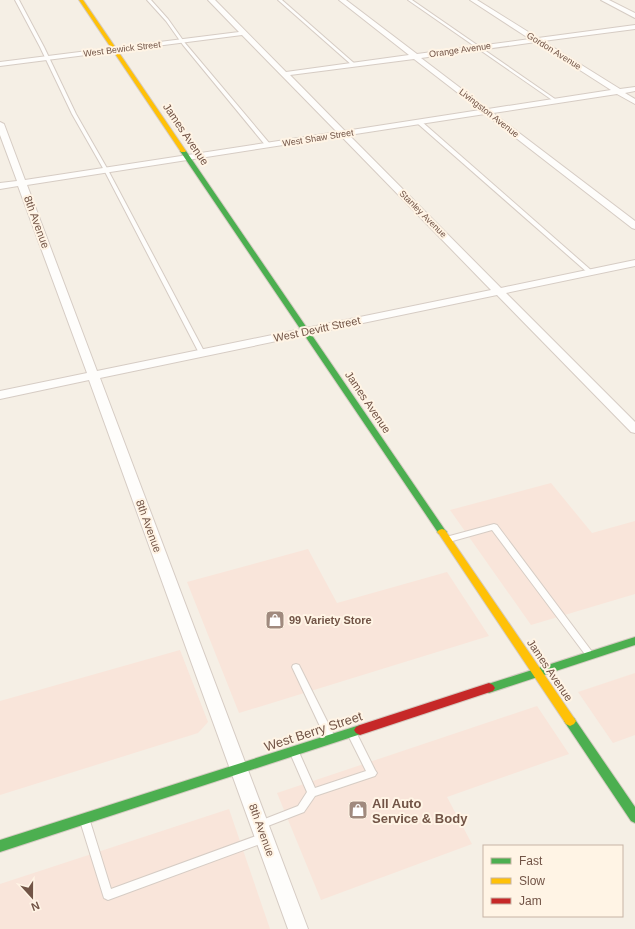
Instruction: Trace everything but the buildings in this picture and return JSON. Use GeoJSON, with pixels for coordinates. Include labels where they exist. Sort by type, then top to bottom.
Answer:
{"type":"FeatureCollection","features":[{"type":"Feature","properties":{"kind":"street","name":"James Avenue"},"geometry":{"type":"LineString","coordinates":[[81,0],[635,817]]}},
{"type":"Feature","properties":{"kind":"street","name":"Stanley Avenue"},"geometry":{"type":"LineString","coordinates":[[211,0],[635,429]]}},
{"type":"Feature","properties":{"kind":"street","name":"Livingston Avenue"},"geometry":{"type":"LineString","coordinates":[[342,0],[635,226]]}},
{"type":"Feature","properties":{"kind":"street","name":"Gordon Avenue"},"geometry":{"type":"LineString","coordinates":[[473,0],[635,102]]}},
{"type":"Feature","properties":{"kind":"street"},"geometry":{"type":"LineString","coordinates":[[604,0],[635,16]]}},
{"type":"Feature","properties":{"kind":"street","name":"Orange Avenue"},"geometry":{"type":"LineString","coordinates":[[284,74],[635,27]]}},
{"type":"Feature","properties":{"kind":"street","name":"West Bewick Street"},"geometry":{"type":"LineString","coordinates":[[0,64],[244,34]]}},
{"type":"Feature","properties":{"kind":"street","name":"West Shaw Street"},"geometry":{"type":"LineString","coordinates":[[0,186],[635,89]]}},
{"type":"Feature","properties":{"kind":"street","name":"8th Avenue"},"geometry":{"type":"LineString","coordinates":[[0,124],[298,929]]}},
{"type":"Feature","properties":{"kind":"street","name":"West Devitt Street"},"geometry":{"type":"LineString","coordinates":[[0,395],[635,263]]}},
{"type":"Feature","properties":{"kind":"street","name":"West Berry Street"},"geometry":{"type":"LineString","coordinates":[[0,846],[635,641]]}},
{"type":"Feature","properties":{"kind":"lane"},"geometry":{"type":"LineString","coordinates":[[17,0],[48,58],[53,72],[74,114],[106,170],[202,353]]}},
{"type":"Feature","properties":{"kind":"lane"},"geometry":{"type":"LineString","coordinates":[[149,0],[167,20],[268,146]]}},
{"type":"Feature","properties":{"kind":"lane"},"geometry":{"type":"LineString","coordinates":[[280,0],[354,65]]}},
{"type":"Feature","properties":{"kind":"lane"},"geometry":{"type":"LineString","coordinates":[[410,0],[556,101]]}},
{"type":"Feature","properties":{"kind":"lane"},"geometry":{"type":"LineString","coordinates":[[419,122],[590,272]]}},
{"type":"Feature","properties":{"kind":"lane"},"geometry":{"type":"LineString","coordinates":[[447,540],[494,527],[591,656]]}},
{"type":"Feature","properties":{"kind":"lane"},"geometry":{"type":"LineString","coordinates":[[296,667],[330,739]]}},
{"type":"Feature","properties":{"kind":"lane"},"geometry":{"type":"LineString","coordinates":[[84,819],[108,895],[262,831],[301,810],[312,793],[372,773],[352,732]]}},
{"type":"Feature","properties":{"kind":"lane"},"geometry":{"type":"LineString","coordinates":[[294,751],[312,793]]}},
{"type":"Feature","properties":{"kind":"shaded area"},"geometry":{"type":"Polygon","coordinates":[[[551,483],[592,533],[635,521],[635,594],[531,625],[450,510],[551,483]]]}},
{"type":"Feature","properties":{"kind":"shaded area"},"geometry":{"type":"Polygon","coordinates":[[[308,549],[337,603],[447,572],[489,636],[239,713],[187,582],[308,549]]]}},
{"type":"Feature","properties":{"kind":"shaded area"},"geometry":{"type":"Polygon","coordinates":[[[180,650],[208,722],[198,733],[0,795],[0,701],[180,650]]]}},
{"type":"Feature","properties":{"kind":"shaded area"},"geometry":{"type":"Polygon","coordinates":[[[635,673],[635,735],[613,743],[578,692],[635,673]]]}},
{"type":"Feature","properties":{"kind":"shaded area"},"geometry":{"type":"Polygon","coordinates":[[[537,706],[569,754],[447,797],[472,844],[321,900],[277,793],[537,706]]]}},
{"type":"Feature","properties":{"kind":"shaded area"},"geometry":{"type":"Polygon","coordinates":[[[229,809],[270,929],[0,929],[0,884],[229,809]]]}},
{"type":"Feature","properties":{"kind":"traffic: fast"},"geometry":{"type":"LineString","coordinates":[[183,151],[442,532]]}},
{"type":"Feature","properties":{"kind":"traffic: fast"},"geometry":{"type":"LineString","coordinates":[[489,688],[635,641]]}},
{"type":"Feature","properties":{"kind":"traffic: fast"},"geometry":{"type":"LineString","coordinates":[[570,721],[635,817]]}},
{"type":"Feature","properties":{"kind":"traffic: fast"},"geometry":{"type":"LineString","coordinates":[[0,846],[360,730]]}},
{"type":"Feature","properties":{"kind":"traffic: slow"},"geometry":{"type":"LineString","coordinates":[[81,0],[183,151]]}},
{"type":"Feature","properties":{"kind":"traffic: slow"},"geometry":{"type":"LineString","coordinates":[[442,532],[570,721]]}},
{"type":"Feature","properties":{"kind":"traffic: jam"},"geometry":{"type":"LineString","coordinates":[[360,730],[489,688]]}},
{"type":"Feature","properties":{"kind":"place","name":"99 Variety Store"},"geometry":{"type":"Point","coordinates":[275,620]}},
{"type":"Feature","properties":{"kind":"place","name":"All Auto Service & Body"},"geometry":{"type":"Point","coordinates":[358,810]}}]}
